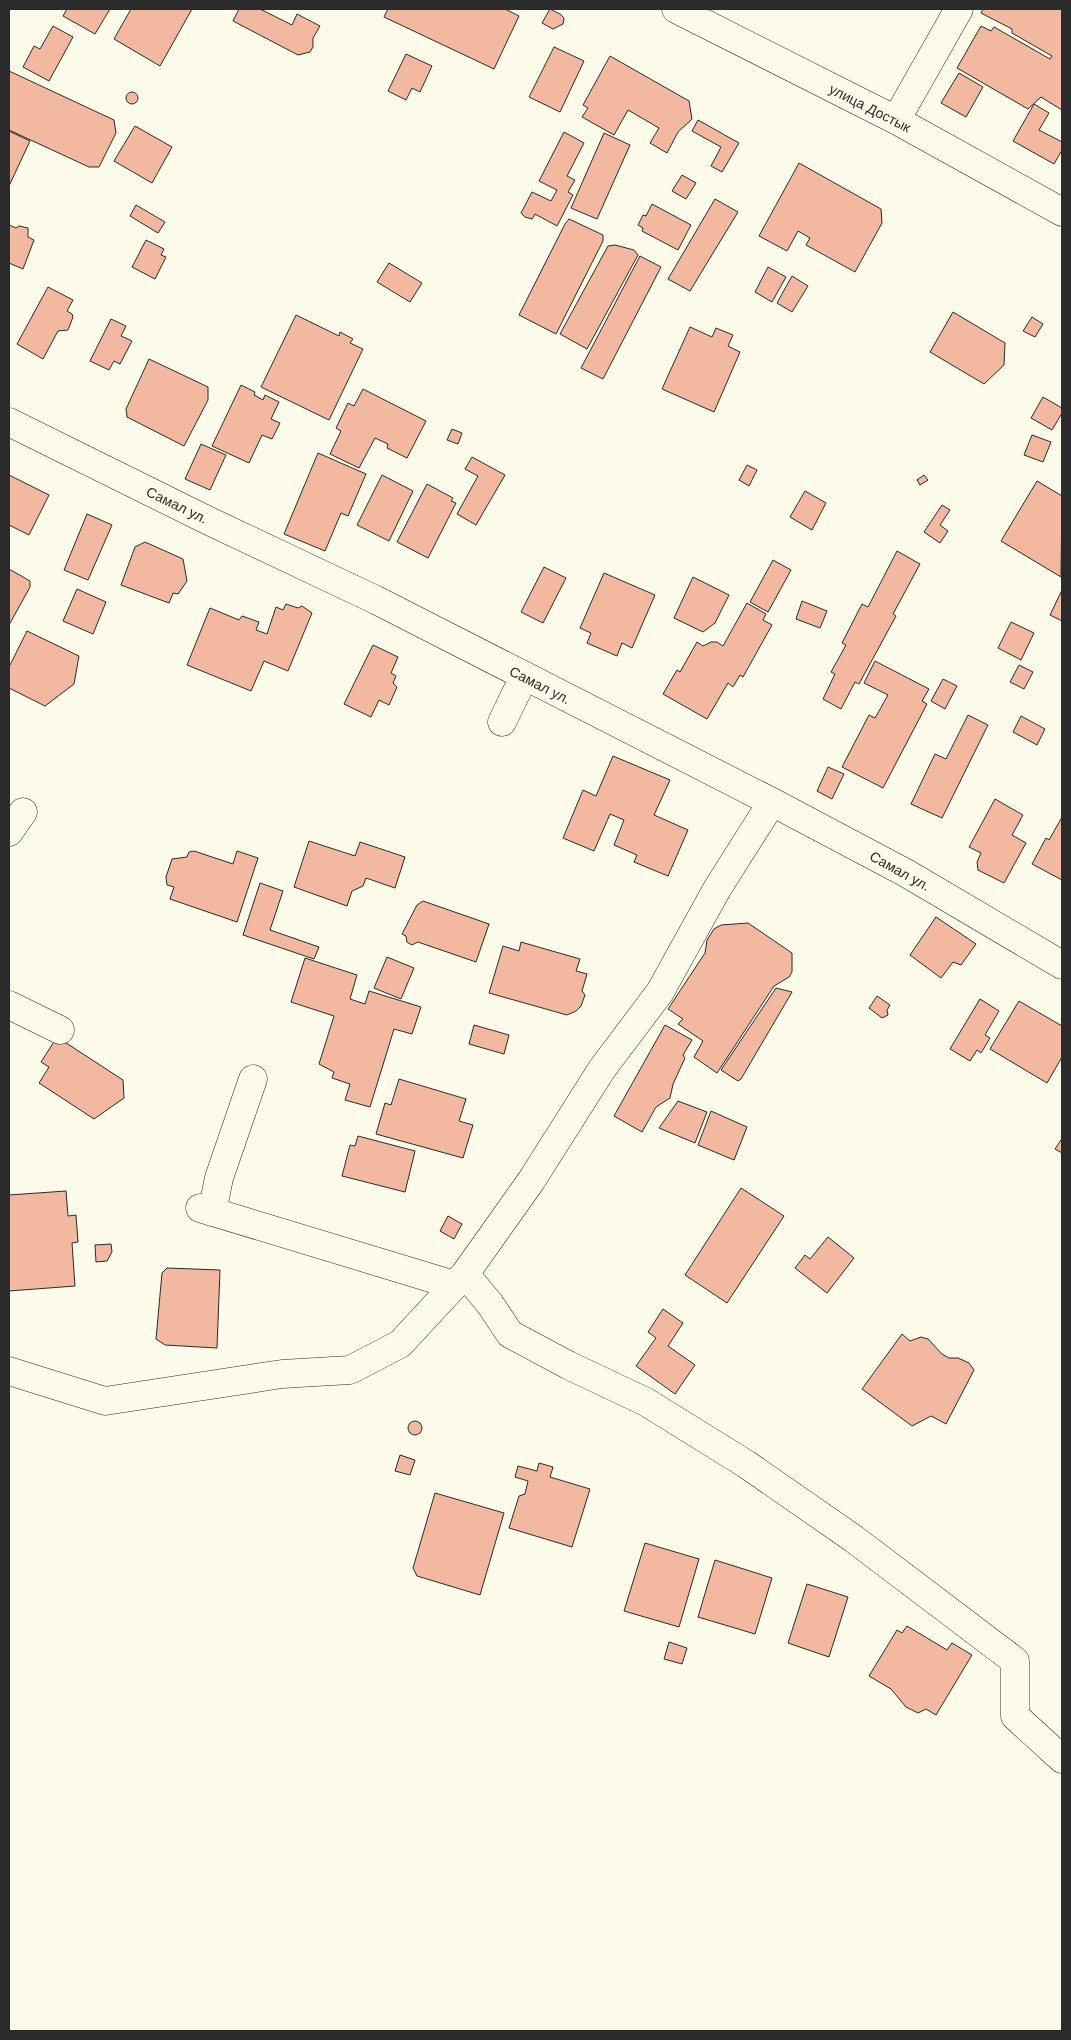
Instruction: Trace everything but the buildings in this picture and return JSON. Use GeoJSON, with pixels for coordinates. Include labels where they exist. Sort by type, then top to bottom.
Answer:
{"type":"FeatureCollection","features":[{"type":"Feature","properties":{"kind":"street","name":"улица Достык"},"geometry":{"type":"LineString","coordinates":[[676,9],[896,120],[1062,212]]}},
{"type":"Feature","properties":{"kind":"street"},"geometry":{"type":"LineString","coordinates":[[896,120],[959,9]]}},
{"type":"Feature","properties":{"kind":"street","name":"Самал ул."},"geometry":{"type":"LineString","coordinates":[[9,422],[376,600],[772,802],[906,873],[1062,965]]}},
{"type":"Feature","properties":{"kind":"street"},"geometry":{"type":"LineString","coordinates":[[502,722],[524,677]]}},
{"type":"Feature","properties":{"kind":"street"},"geometry":{"type":"LineString","coordinates":[[9,1371],[104,1401],[282,1374],[350,1370],[400,1344],[460,1280],[531,1181],[602,1069],[660,992],[717,888],[772,802]]}},
{"type":"Feature","properties":{"kind":"street"},"geometry":{"type":"LineString","coordinates":[[9,1005],[60,1030]]}},
{"type":"Feature","properties":{"kind":"street"},"geometry":{"type":"LineString","coordinates":[[253,1079],[206,1210],[460,1280],[490,1304],[510,1334],[568,1365],[646,1402],[746,1464],[854,1539],[1015,1661],[1015,1716],[1062,1759]]}}]}
